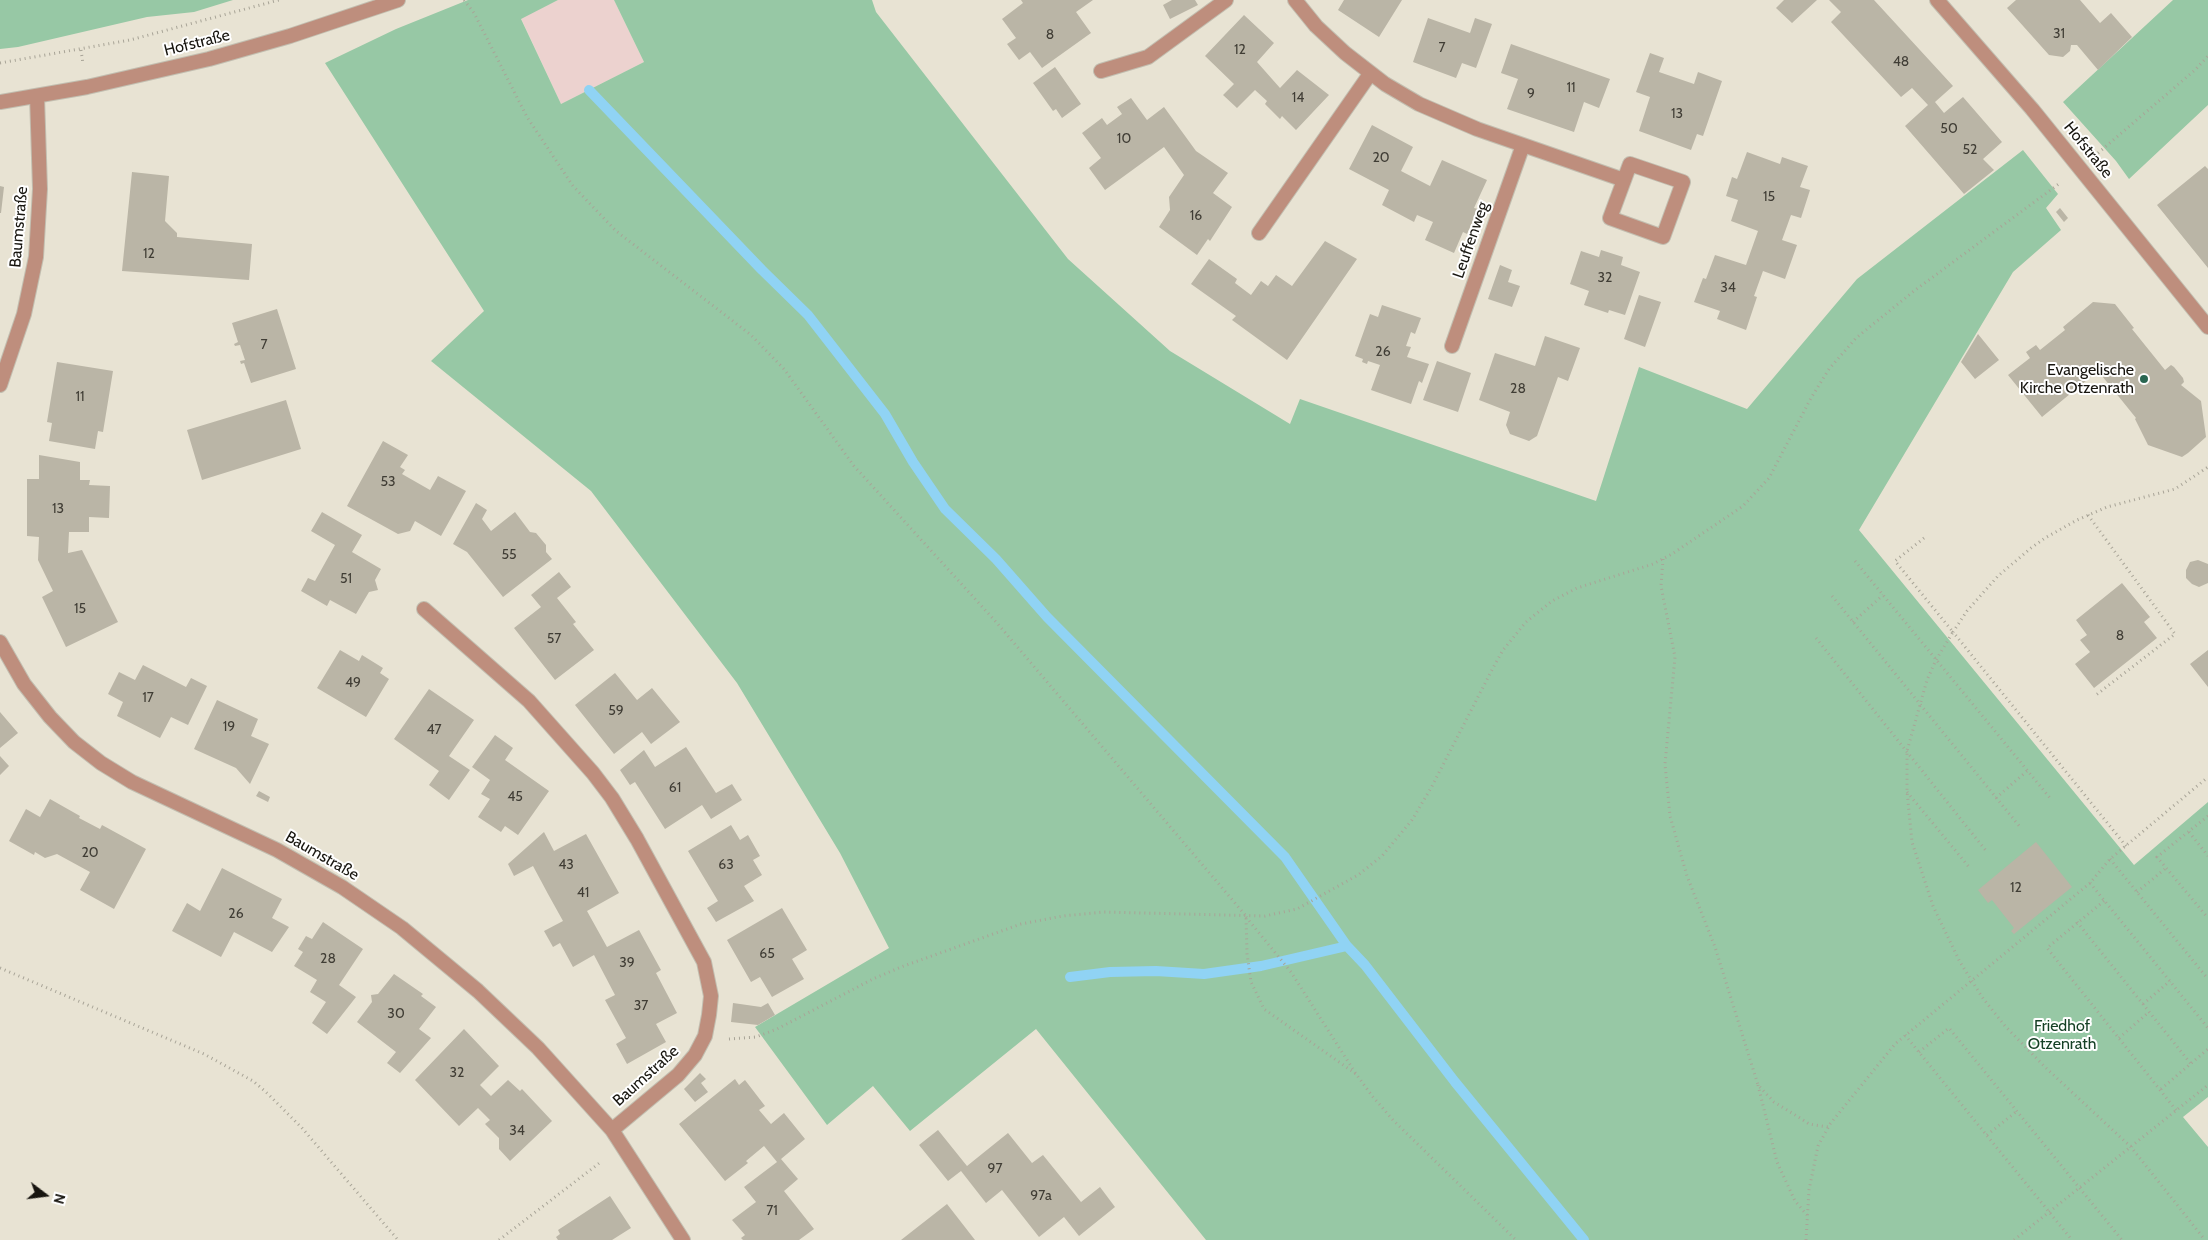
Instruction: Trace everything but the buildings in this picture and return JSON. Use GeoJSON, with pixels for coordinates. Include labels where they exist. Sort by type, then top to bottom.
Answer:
{"type":"FeatureCollection","features":[{"type":"Feature","properties":{"kind":"street","name":"Hofstraße"},"geometry":{"type":"LineString","coordinates":[[0,102],[128,78],[235,52],[334,23],[398,0]]}},
{"type":"Feature","properties":{"kind":"street"},"geometry":{"type":"LineString","coordinates":[[1101,70],[1148,57],[1226,0]]}},
{"type":"Feature","properties":{"kind":"street"},"geometry":{"type":"LineString","coordinates":[[1295,0],[1328,38],[1370,74],[1403,95],[1436,113],[1624,180]]}},
{"type":"Feature","properties":{"kind":"street","name":"Hofstraße"},"geometry":{"type":"LineString","coordinates":[[1937,0],[2015,88],[2208,326]]}},
{"type":"Feature","properties":{"kind":"street"},"geometry":{"type":"LineString","coordinates":[[1260,232],[1370,74]]}},
{"type":"Feature","properties":{"kind":"street","name":"Baumstraße"},"geometry":{"type":"LineString","coordinates":[[0,385],[24,314],[36,257],[40,189],[37,96]]}},
{"type":"Feature","properties":{"kind":"street","name":"Leuffenweg"},"geometry":{"type":"LineString","coordinates":[[1452,346],[1522,145]]}},
{"type":"Feature","properties":{"kind":"street"},"geometry":{"type":"LineString","coordinates":[[1630,164],[1683,182],[1663,237],[1610,218],[1624,180],[1630,164]]}},
{"type":"Feature","properties":{"kind":"street","name":"Baumstraße"},"geometry":{"type":"LineString","coordinates":[[424,609],[529,701],[572,748],[612,798],[651,864],[704,962],[710,996],[705,1036],[695,1056],[678,1075],[612,1130]]}},
{"type":"Feature","properties":{"kind":"street","name":"Baumstraße"},"geometry":{"type":"LineString","coordinates":[[0,642],[13,667],[36,701],[62,730],[82,748],[132,782],[277,850],[342,887],[402,928],[455,971],[519,1029],[612,1130],[683,1240]]}},
{"type":"Feature","properties":{"kind":"path"},"geometry":{"type":"LineString","coordinates":[[0,64],[130,40],[279,0]]}},
{"type":"Feature","properties":{"kind":"path"},"geometry":{"type":"LineString","coordinates":[[464,0],[474,13],[526,117],[548,152],[573,186],[616,231],[751,335],[784,369],[854,466],[996,623],[1246,916],[1291,972],[1356,1074],[1393,1120],[1516,1240]]}},
{"type":"Feature","properties":{"kind":"path"},"geometry":{"type":"LineString","coordinates":[[705,1036],[730,1039],[756,1037],[777,1029],[873,979],[901,967],[989,935],[1042,920],[1104,912],[1246,916],[1265,916],[1283,913],[1310,903],[1371,865],[1382,856],[1412,820],[1431,788],[1489,674],[1503,650],[1526,622],[1552,602],[1577,588],[1663,559],[1688,545],[1730,516],[1762,488],[1817,388],[1835,361],[1856,338],[1914,291],[2080,168],[2195,70],[2208,56]]}},
{"type":"Feature","properties":{"kind":"path"},"geometry":{"type":"LineString","coordinates":[[2205,1240],[2131,1147],[2019,1041],[1993,1012],[1972,981],[1941,924],[1921,872],[1912,842],[1907,791],[1907,751],[1920,705],[1936,660],[1953,632],[1982,594],[2015,561],[2056,532],[2088,515],[2107,507],[2175,489],[2208,467]]}},
{"type":"Feature","properties":{"kind":"path"},"geometry":{"type":"LineString","coordinates":[[2088,515],[2175,634],[2096,695]]}},
{"type":"Feature","properties":{"kind":"path"},"geometry":{"type":"LineString","coordinates":[[1924,538],[1895,561],[2126,846]]}},
{"type":"Feature","properties":{"kind":"path"},"geometry":{"type":"LineString","coordinates":[[1663,559],[1661,586],[1675,657],[1665,764],[1670,816],[1687,876],[1715,946],[1758,1084],[1777,1162],[1795,1201],[1807,1215]]}},
{"type":"Feature","properties":{"kind":"path"},"geometry":{"type":"LineString","coordinates":[[1855,561],[2050,798]]}},
{"type":"Feature","properties":{"kind":"path"},"geometry":{"type":"LineString","coordinates":[[1853,622],[1883,595]]}},
{"type":"Feature","properties":{"kind":"path"},"geometry":{"type":"LineString","coordinates":[[1832,596],[2020,827]]}},
{"type":"Feature","properties":{"kind":"path"},"geometry":{"type":"LineString","coordinates":[[1816,638],[1987,852]]}},
{"type":"Feature","properties":{"kind":"path"},"geometry":{"type":"LineString","coordinates":[[1996,798],[2028,771]]}},
{"type":"Feature","properties":{"kind":"path"},"geometry":{"type":"LineString","coordinates":[[1806,1240],[1809,1190],[1818,1146],[1828,1127],[1895,1044],[2090,883],[2110,859],[2208,777]]}},
{"type":"Feature","properties":{"kind":"path"},"geometry":{"type":"LineString","coordinates":[[1907,791],[1969,867]]}},
{"type":"Feature","properties":{"kind":"path"},"geometry":{"type":"LineString","coordinates":[[2208,816],[2157,857],[2208,918]]}},
{"type":"Feature","properties":{"kind":"path"},"geometry":{"type":"LineString","coordinates":[[2189,832],[2208,856]]}},
{"type":"Feature","properties":{"kind":"path"},"geometry":{"type":"LineString","coordinates":[[2110,859],[2208,979]]}},
{"type":"Feature","properties":{"kind":"path"},"geometry":{"type":"LineString","coordinates":[[2137,892],[2166,868]]}},
{"type":"Feature","properties":{"kind":"path"},"geometry":{"type":"LineString","coordinates":[[2090,883],[2208,1028]]}},
{"type":"Feature","properties":{"kind":"path"},"geometry":{"type":"LineString","coordinates":[[2104,901],[2047,948],[2176,1110]]}},
{"type":"Feature","properties":{"kind":"path"},"geometry":{"type":"LineString","coordinates":[[1246,916],[1247,954],[1251,982],[1260,1003],[1271,1015],[1356,1074]]}},
{"type":"Feature","properties":{"kind":"path"},"geometry":{"type":"LineString","coordinates":[[2077,922],[2191,1064]]}},
{"type":"Feature","properties":{"kind":"path"},"geometry":{"type":"LineString","coordinates":[[0,968],[204,1054],[253,1081],[302,1128],[398,1240]]}},
{"type":"Feature","properties":{"kind":"path"},"geometry":{"type":"LineString","coordinates":[[2142,1004],[2170,981]]}},
{"type":"Feature","properties":{"kind":"path"},"geometry":{"type":"LineString","coordinates":[[2119,1038],[2149,1012]]}},
{"type":"Feature","properties":{"kind":"path"},"geometry":{"type":"LineString","coordinates":[[1919,1052],[1949,1028],[2122,1240]]}},
{"type":"Feature","properties":{"kind":"path"},"geometry":{"type":"LineString","coordinates":[[1905,1035],[2072,1240]]}},
{"type":"Feature","properties":{"kind":"path"},"geometry":{"type":"LineString","coordinates":[[2160,1089],[2208,1049]]}},
{"type":"Feature","properties":{"kind":"path"},"geometry":{"type":"LineString","coordinates":[[1758,1084],[1774,1102],[1809,1124],[1828,1127]]}},
{"type":"Feature","properties":{"kind":"path"},"geometry":{"type":"LineString","coordinates":[[2014,1240],[2208,1085]]}},
{"type":"Feature","properties":{"kind":"path"},"geometry":{"type":"LineString","coordinates":[[1987,1135],[2017,1111]]}},
{"type":"Feature","properties":{"kind":"path"},"geometry":{"type":"LineString","coordinates":[[500,1240],[622,1145]]}},
{"type":"Feature","properties":{"kind":"shaded area"},"geometry":{"type":"Polygon","coordinates":[[[558,0],[614,0],[644,62],[561,104],[521,18],[558,0]]]}},
{"type":"Feature","properties":{"kind":"green space"},"geometry":{"type":"Polygon","coordinates":[[[0,0],[233,0],[194,12],[147,17],[18,47],[0,49],[0,0]]]}},
{"type":"Feature","properties":{"kind":"green space","name":"Friedhof Otzenrath"},"geometry":{"type":"Polygon","coordinates":[[[468,0],[558,0],[521,19],[561,104],[644,62],[614,0],[872,0],[876,12],[1068,259],[1170,351],[1290,424],[1300,399],[1596,501],[1639,367],[1747,409],[1857,279],[2023,150],[2058,194],[2046,208],[2061,230],[2013,272],[1859,530],[2134,865],[2208,802],[2208,1097],[2183,1117],[2208,1147],[2208,1240],[1206,1240],[1036,1029],[910,1131],[873,1086],[827,1125],[755,1027],[889,948],[840,853],[737,683],[591,491],[431,361],[484,311],[325,63],[396,29],[468,0]]]}},
{"type":"Feature","properties":{"kind":"green space"},"geometry":{"type":"Polygon","coordinates":[[[2173,0],[2208,0],[2208,105],[2129,179],[2116,161],[2063,102],[2173,0]]]}},
{"type":"Feature","properties":{"kind":"waterway"},"geometry":{"type":"LineString","coordinates":[[589,90],[762,270],[808,315],[885,414],[913,462],[945,509],[996,559],[1047,617],[1285,857],[1347,946],[1365,965],[1455,1082],[1584,1240]]}},
{"type":"Feature","properties":{"kind":"waterway"},"geometry":{"type":"LineString","coordinates":[[1070,977],[1110,972],[1156,971],[1204,974],[1261,966],[1347,946]]}},
{"type":"Feature","properties":{"kind":"place","name":"Evangelische Kirche Otzenrath"},"geometry":{"type":"Point","coordinates":[2144,379]}}]}
